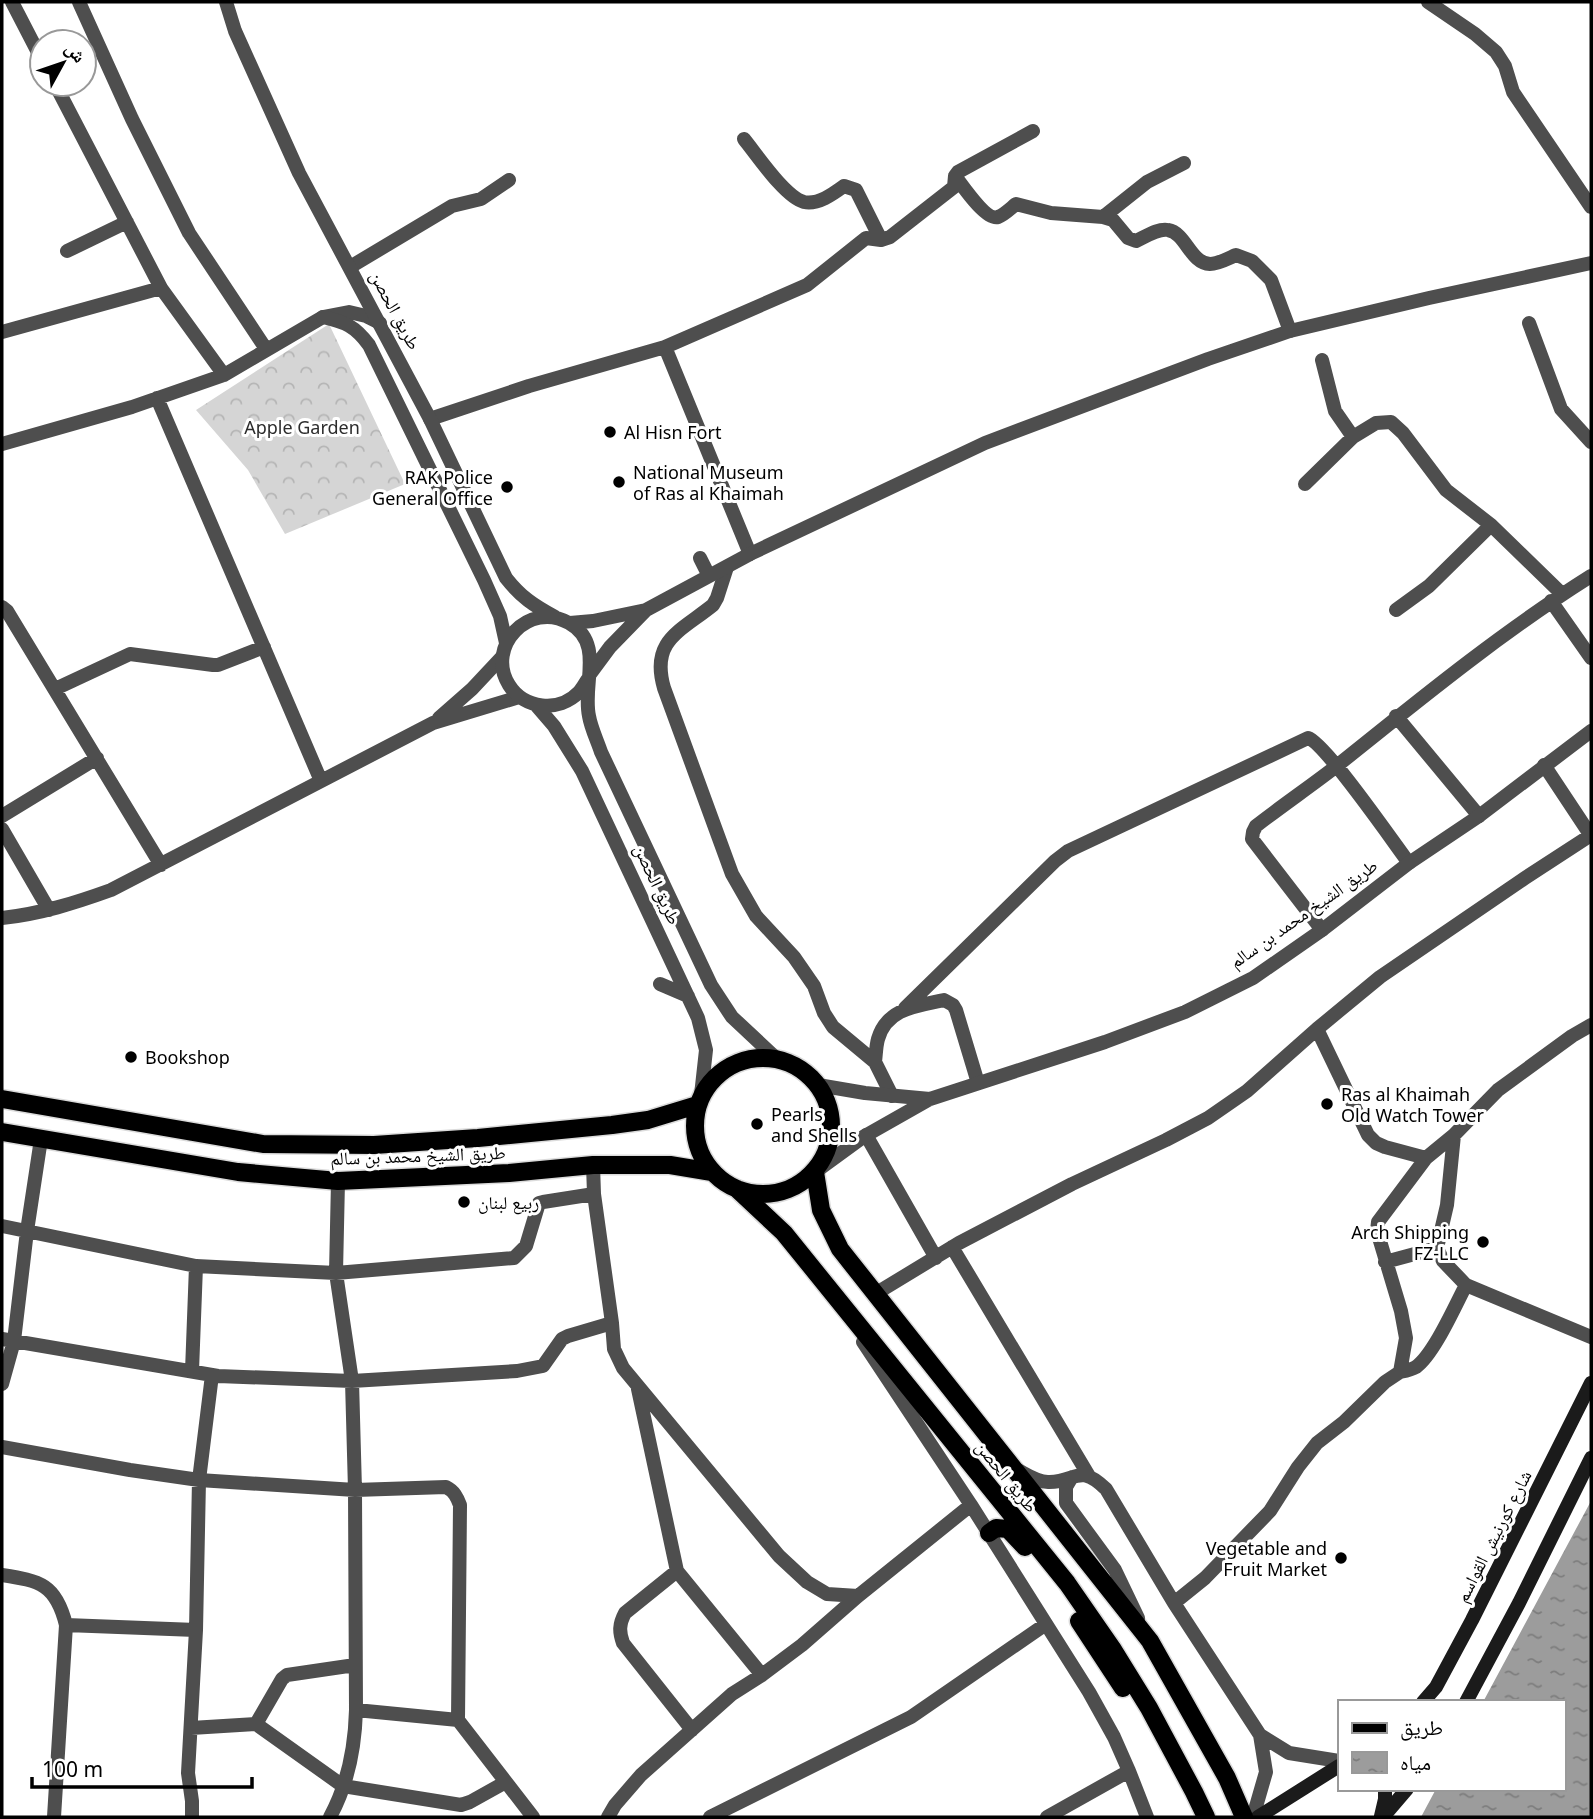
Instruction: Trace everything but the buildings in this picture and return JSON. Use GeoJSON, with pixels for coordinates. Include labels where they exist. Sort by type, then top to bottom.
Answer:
{"type":"FeatureCollection","features":[{"type":"Feature","properties":{"kind":"main road"},"geometry":{"type":"LineString","coordinates":[[755,1058],[777,1059],[792,1064],[818,1085],[827,1101],[831,1138],[825,1156],[814,1172],[799,1185],[779,1193],[758,1195],[737,1189],[712,1172],[702,1158],[694,1123],[699,1100],[715,1077],[733,1064],[755,1058]]}},
{"type":"Feature","properties":{"kind":"main road","name":"طريق الشيخ محمد بن سالم"},"geometry":{"type":"LineString","coordinates":[[2,1099],[262,1143],[374,1145],[478,1138],[649,1120],[699,1100]]}},
{"type":"Feature","properties":{"kind":"main road","name":"طريق الشيخ محمد بن سالم"},"geometry":{"type":"LineString","coordinates":[[2,1132],[238,1172],[338,1181],[509,1173],[593,1165],[670,1165],[712,1172]]}},
{"type":"Feature","properties":{"kind":"main road","name":"طريق الحصن"},"geometry":{"type":"LineString","coordinates":[[814,1172],[821,1210],[840,1249],[1150,1641],[1227,1778],[1244,1817]]}},
{"type":"Feature","properties":{"kind":"main road","name":"طريق الحصن"},"geometry":{"type":"LineString","coordinates":[[737,1189],[784,1234],[1067,1583],[1149,1708],[1206,1817]]}},
{"type":"Feature","properties":{"kind":"main road","name":"شارع كورنيش القواسم"},"geometry":{"type":"LineString","coordinates":[[1425,1700],[1436,1687],[1472,1620],[1591,1383]]}},
{"type":"Feature","properties":{"kind":"main road"},"geometry":{"type":"LineString","coordinates":[[1467,1700],[1591,1458]]}},
{"type":"Feature","properties":{"kind":"main road"},"geometry":{"type":"LineString","coordinates":[[989,1533],[996,1528],[1007,1530],[1020,1541],[1059,1591],[1139,1713],[1195,1792]]}},
{"type":"Feature","properties":{"kind":"main road"},"geometry":{"type":"LineString","coordinates":[[1255,1817],[1338,1765]]}},
{"type":"Feature","properties":{"kind":"main road"},"geometry":{"type":"LineString","coordinates":[[1382,1817],[1385,1791]]}},
{"type":"Feature","properties":{"kind":"main road"},"geometry":{"type":"LineString","coordinates":[[1382,1817],[1405,1791]]}},
{"type":"Feature","properties":{"kind":"street"},"geometry":{"type":"LineString","coordinates":[[12,2],[28,33]]}},
{"type":"Feature","properties":{"kind":"street"},"geometry":{"type":"LineString","coordinates":[[79,2],[132,119],[189,233],[266,349]]}},
{"type":"Feature","properties":{"kind":"street","name":"طريق الحصن"},"geometry":{"type":"LineString","coordinates":[[226,2],[234,31],[299,173],[430,419],[506,578],[532,605],[563,620]]}},
{"type":"Feature","properties":{"kind":"street"},"geometry":{"type":"LineString","coordinates":[[1428,2],[1496,52],[1505,66],[1513,92],[1591,207]]}},
{"type":"Feature","properties":{"kind":"street"},"geometry":{"type":"LineString","coordinates":[[62,98],[161,288],[224,375]]}},
{"type":"Feature","properties":{"kind":"street"},"geometry":{"type":"LineString","coordinates":[[430,419],[529,386],[665,346],[807,285],[866,238],[881,240],[890,237],[954,187],[958,172],[1033,131]]}},
{"type":"Feature","properties":{"kind":"street"},"geometry":{"type":"LineString","coordinates":[[744,139],[784,190],[803,202],[817,202],[844,186],[856,190],[881,240]]}},
{"type":"Feature","properties":{"kind":"street"},"geometry":{"type":"LineString","coordinates":[[1103,217],[1147,182],[1184,163]]}},
{"type":"Feature","properties":{"kind":"street"},"geometry":{"type":"LineString","coordinates":[[955,176],[984,212],[992,217],[998,217],[1016,204],[1051,213],[1103,217],[1113,220],[1128,238],[1136,241],[1168,230],[1177,234],[1202,261],[1212,264],[1236,255],[1252,261],[1271,280],[1290,331]]}},
{"type":"Feature","properties":{"kind":"street"},"geometry":{"type":"LineString","coordinates":[[350,267],[452,206],[481,199],[509,180]]}},
{"type":"Feature","properties":{"kind":"street"},"geometry":{"type":"LineString","coordinates":[[67,251],[127,222]]}},
{"type":"Feature","properties":{"kind":"street"},"geometry":{"type":"LineString","coordinates":[[433,723],[472,689],[504,650],[514,630],[526,621],[541,617],[593,621],[646,610],[750,554],[985,443],[1290,331],[1591,263]]}},
{"type":"Feature","properties":{"kind":"street"},"geometry":{"type":"LineString","coordinates":[[2,332],[161,288]]}},
{"type":"Feature","properties":{"kind":"street"},"geometry":{"type":"LineString","coordinates":[[2,444],[132,407],[224,375],[323,317],[349,312],[380,323]]}},
{"type":"Feature","properties":{"kind":"street"},"geometry":{"type":"LineString","coordinates":[[323,317],[343,322],[359,332],[369,345],[500,616],[504,650],[503,672],[509,686],[519,697],[535,705],[551,706],[566,702],[579,692],[610,647],[646,610]]}},
{"type":"Feature","properties":{"kind":"street"},"geometry":{"type":"LineString","coordinates":[[1529,323],[1561,409],[1591,442]]}},
{"type":"Feature","properties":{"kind":"street"},"geometry":{"type":"LineString","coordinates":[[665,346],[750,554]]}},
{"type":"Feature","properties":{"kind":"street"},"geometry":{"type":"LineString","coordinates":[[1322,360],[1335,411],[1353,437]]}},
{"type":"Feature","properties":{"kind":"street"},"geometry":{"type":"LineString","coordinates":[[157,398],[321,781]]}},
{"type":"Feature","properties":{"kind":"street"},"geometry":{"type":"LineString","coordinates":[[1305,484],[1353,437],[1376,423],[1391,422],[1446,490],[1491,525],[1557,597],[1591,658]]}},
{"type":"Feature","properties":{"kind":"street"},"geometry":{"type":"LineString","coordinates":[[1396,610],[1429,586],[1491,525]]}},
{"type":"Feature","properties":{"kind":"street"},"geometry":{"type":"LineString","coordinates":[[700,558],[709,576]]}},
{"type":"Feature","properties":{"kind":"street"},"geometry":{"type":"LineString","coordinates":[[727,567],[718,598],[713,605],[668,641],[662,651],[661,676],[664,688],[732,874],[745,898],[756,916],[797,961],[814,985],[824,1013],[834,1027],[875,1062],[892,1096]]}},
{"type":"Feature","properties":{"kind":"street"},"geometry":{"type":"LineString","coordinates":[[1321,930],[1252,839],[1256,826],[1336,766],[1396,716],[1557,597],[1591,576]]}},
{"type":"Feature","properties":{"kind":"street"},"geometry":{"type":"LineString","coordinates":[[2,607],[8,611],[161,864]]}},
{"type":"Feature","properties":{"kind":"street"},"geometry":{"type":"LineString","coordinates":[[563,620],[581,633],[589,645],[589,677]]}},
{"type":"Feature","properties":{"kind":"street"},"geometry":{"type":"LineString","coordinates":[[55,689],[130,654],[218,665],[264,647]]}},
{"type":"Feature","properties":{"kind":"street","name":"طريق الحصن"},"geometry":{"type":"LineString","coordinates":[[589,677],[589,715],[601,752],[711,985],[733,1017],[777,1059]]}},
{"type":"Feature","properties":{"kind":"street"},"geometry":{"type":"LineString","coordinates":[[2,918],[66,906],[111,890],[433,723],[519,697]]}},
{"type":"Feature","properties":{"kind":"street","name":"طريق الحصن"},"geometry":{"type":"LineString","coordinates":[[535,705],[554,726],[577,763],[698,1018],[706,1050],[699,1100]]}},
{"type":"Feature","properties":{"kind":"street"},"geometry":{"type":"LineString","coordinates":[[1396,716],[1479,816]]}},
{"type":"Feature","properties":{"kind":"street","name":"طريق الشيخ محمد بن سالم"},"geometry":{"type":"LineString","coordinates":[[814,1172],[866,1135],[930,1099],[1105,1042],[1185,1012],[1253,978],[1409,863],[1479,816],[1591,731]]}},
{"type":"Feature","properties":{"kind":"street"},"geometry":{"type":"LineString","coordinates":[[875,1062],[878,1039],[884,1024],[905,1008],[1068,851],[1308,738],[1314,740],[1336,766],[1409,863]]}},
{"type":"Feature","properties":{"kind":"street"},"geometry":{"type":"LineString","coordinates":[[2,816],[97,758]]}},
{"type":"Feature","properties":{"kind":"street"},"geometry":{"type":"LineString","coordinates":[[875,1294],[952,1247],[1072,1184],[1208,1118],[1248,1091],[1380,977],[1591,835],[1544,765]]}},
{"type":"Feature","properties":{"kind":"street"},"geometry":{"type":"LineString","coordinates":[[2,829],[49,910]]}},
{"type":"Feature","properties":{"kind":"street"},"geometry":{"type":"LineString","coordinates":[[660,984],[688,996]]}},
{"type":"Feature","properties":{"kind":"street"},"geometry":{"type":"LineString","coordinates":[[905,1008],[944,1000],[953,1005],[978,1083]]}},
{"type":"Feature","properties":{"kind":"street"},"geometry":{"type":"LineString","coordinates":[[1400,1372],[1406,1338],[1401,1311],[1377,1231],[1378,1222],[1426,1158],[1454,1135],[1498,1090],[1591,1025]]}},
{"type":"Feature","properties":{"kind":"street"},"geometry":{"type":"LineString","coordinates":[[1317,1030],[1368,1135],[1385,1147],[1426,1158]]}},
{"type":"Feature","properties":{"kind":"street","name":"طريق الشيخ محمد بن سالم"},"geometry":{"type":"LineString","coordinates":[[818,1085],[930,1099]]}},
{"type":"Feature","properties":{"kind":"street"},"geometry":{"type":"LineString","coordinates":[[866,1135],[936,1258]]}},
{"type":"Feature","properties":{"kind":"street"},"geometry":{"type":"LineString","coordinates":[[1454,1135],[1447,1205],[1437,1248],[1443,1261],[1466,1285],[1591,1337]]}},
{"type":"Feature","properties":{"kind":"street"},"geometry":{"type":"LineString","coordinates":[[2,1384],[41,1139]]}},
{"type":"Feature","properties":{"kind":"street"},"geometry":{"type":"LineString","coordinates":[[593,1165],[594,1194],[614,1349],[623,1368],[779,1556],[807,1582],[827,1594],[858,1597]]}},
{"type":"Feature","properties":{"kind":"street"},"geometry":{"type":"LineString","coordinates":[[330,1817],[347,1774],[355,1735],[356,1710],[352,1381],[336,1273],[338,1181]]}},
{"type":"Feature","properties":{"kind":"street"},"geometry":{"type":"LineString","coordinates":[[2,1227],[196,1266],[336,1273],[514,1258],[526,1246],[539,1203],[594,1194]]}},
{"type":"Feature","properties":{"kind":"street"},"geometry":{"type":"LineString","coordinates":[[952,1247],[1089,1476]]}},
{"type":"Feature","properties":{"kind":"street"},"geometry":{"type":"LineString","coordinates":[[1385,1262],[1437,1248]]}},
{"type":"Feature","properties":{"kind":"street"},"geometry":{"type":"LineString","coordinates":[[192,1371],[196,1266]]}},
{"type":"Feature","properties":{"kind":"street"},"geometry":{"type":"LineString","coordinates":[[1174,1603],[1205,1578],[1270,1511],[1317,1443],[1344,1422],[1385,1382],[1420,1363],[1431,1350],[1466,1285]]}},
{"type":"Feature","properties":{"kind":"street"},"geometry":{"type":"LineString","coordinates":[[832,1294],[971,1505],[1089,1692],[1114,1737],[1149,1815]]}},
{"type":"Feature","properties":{"kind":"street"},"geometry":{"type":"LineString","coordinates":[[8,1340],[212,1375],[352,1381],[543,1367],[562,1339],[612,1323]]}},
{"type":"Feature","properties":{"kind":"street"},"geometry":{"type":"LineString","coordinates":[[192,1817],[188,1773],[196,1630],[199,1480],[212,1375]]}},
{"type":"Feature","properties":{"kind":"street"},"geometry":{"type":"LineString","coordinates":[[637,1385],[677,1571],[762,1675]]}},
{"type":"Feature","properties":{"kind":"street"},"geometry":{"type":"LineString","coordinates":[[2,1447],[199,1480],[355,1490],[446,1487],[457,1496],[460,1505],[458,1720],[533,1817]]}},
{"type":"Feature","properties":{"kind":"street"},"geometry":{"type":"LineString","coordinates":[[1015,1469],[1039,1481],[1051,1483],[1084,1474],[1096,1479],[1115,1502],[1174,1603],[1261,1735],[1289,1753],[1338,1764]]}},
{"type":"Feature","properties":{"kind":"street"},"geometry":{"type":"LineString","coordinates":[[1072,1477],[1066,1487],[1066,1503],[1115,1570],[1150,1641]]}},
{"type":"Feature","properties":{"kind":"street"},"geometry":{"type":"LineString","coordinates":[[608,1817],[641,1775],[732,1694],[802,1645],[971,1505]]}},
{"type":"Feature","properties":{"kind":"street"},"geometry":{"type":"LineString","coordinates":[[677,1571],[625,1613],[620,1621],[620,1633],[623,1643],[692,1730]]}},
{"type":"Feature","properties":{"kind":"street"},"geometry":{"type":"LineString","coordinates":[[2,1575],[32,1580],[52,1591],[62,1609],[66,1625],[54,1817]]}},
{"type":"Feature","properties":{"kind":"street"},"geometry":{"type":"LineString","coordinates":[[710,1817],[911,1717],[1046,1624]]}},
{"type":"Feature","properties":{"kind":"street"},"geometry":{"type":"LineString","coordinates":[[66,1625],[196,1630]]}},
{"type":"Feature","properties":{"kind":"street"},"geometry":{"type":"LineString","coordinates":[[256,1724],[286,1675],[355,1665]]}},
{"type":"Feature","properties":{"kind":"street"},"geometry":{"type":"LineString","coordinates":[[356,1710],[458,1720]]}},
{"type":"Feature","properties":{"kind":"street"},"geometry":{"type":"LineString","coordinates":[[191,1728],[256,1724],[343,1786],[461,1804],[470,1802],[506,1782]]}},
{"type":"Feature","properties":{"kind":"street"},"geometry":{"type":"LineString","coordinates":[[1255,1817],[1266,1772],[1261,1735]]}},
{"type":"Feature","properties":{"kind":"street"},"geometry":{"type":"LineString","coordinates":[[1047,1817],[1129,1771]]}},
{"type":"Feature","properties":{"kind":"green space","name":"Apple Garden"},"geometry":{"type":"Polygon","coordinates":[[[329,324],[405,484],[285,534],[248,470],[196,410],[329,324]]]}},
{"type":"Feature","properties":{"kind":"water"},"geometry":{"type":"Polygon","coordinates":[[[1591,1501],[1591,1817],[1421,1817],[1435,1791],[1565,1791],[1565,1700],[1484,1700],[1591,1501]]]}},
{"type":"Feature","properties":{"kind":"place","name":"Al Hisn Fort"},"geometry":{"type":"Point","coordinates":[610,432]}},
{"type":"Feature","properties":{"kind":"place","name":"National Museum of Ras al Khaimah"},"geometry":{"type":"Point","coordinates":[619,482]}},
{"type":"Feature","properties":{"kind":"place","name":"RAK Police General Office"},"geometry":{"type":"Point","coordinates":[507,487]}},
{"type":"Feature","properties":{"kind":"place","name":"Bookshop"},"geometry":{"type":"Point","coordinates":[131,1057]}},
{"type":"Feature","properties":{"kind":"place","name":"Ras al Khaimah Old Watch Tower"},"geometry":{"type":"Point","coordinates":[1327,1104]}},
{"type":"Feature","properties":{"kind":"place","name":"Pearls and Shells"},"geometry":{"type":"Point","coordinates":[757,1124]}},
{"type":"Feature","properties":{"kind":"place","name":"ربيع لبنان"},"geometry":{"type":"Point","coordinates":[464,1202]}},
{"type":"Feature","properties":{"kind":"place","name":"Arch Shipping FZ-LLC"},"geometry":{"type":"Point","coordinates":[1483,1242]}},
{"type":"Feature","properties":{"kind":"place","name":"Vegetable and Fruit Market"},"geometry":{"type":"Point","coordinates":[1341,1558]}}]}
